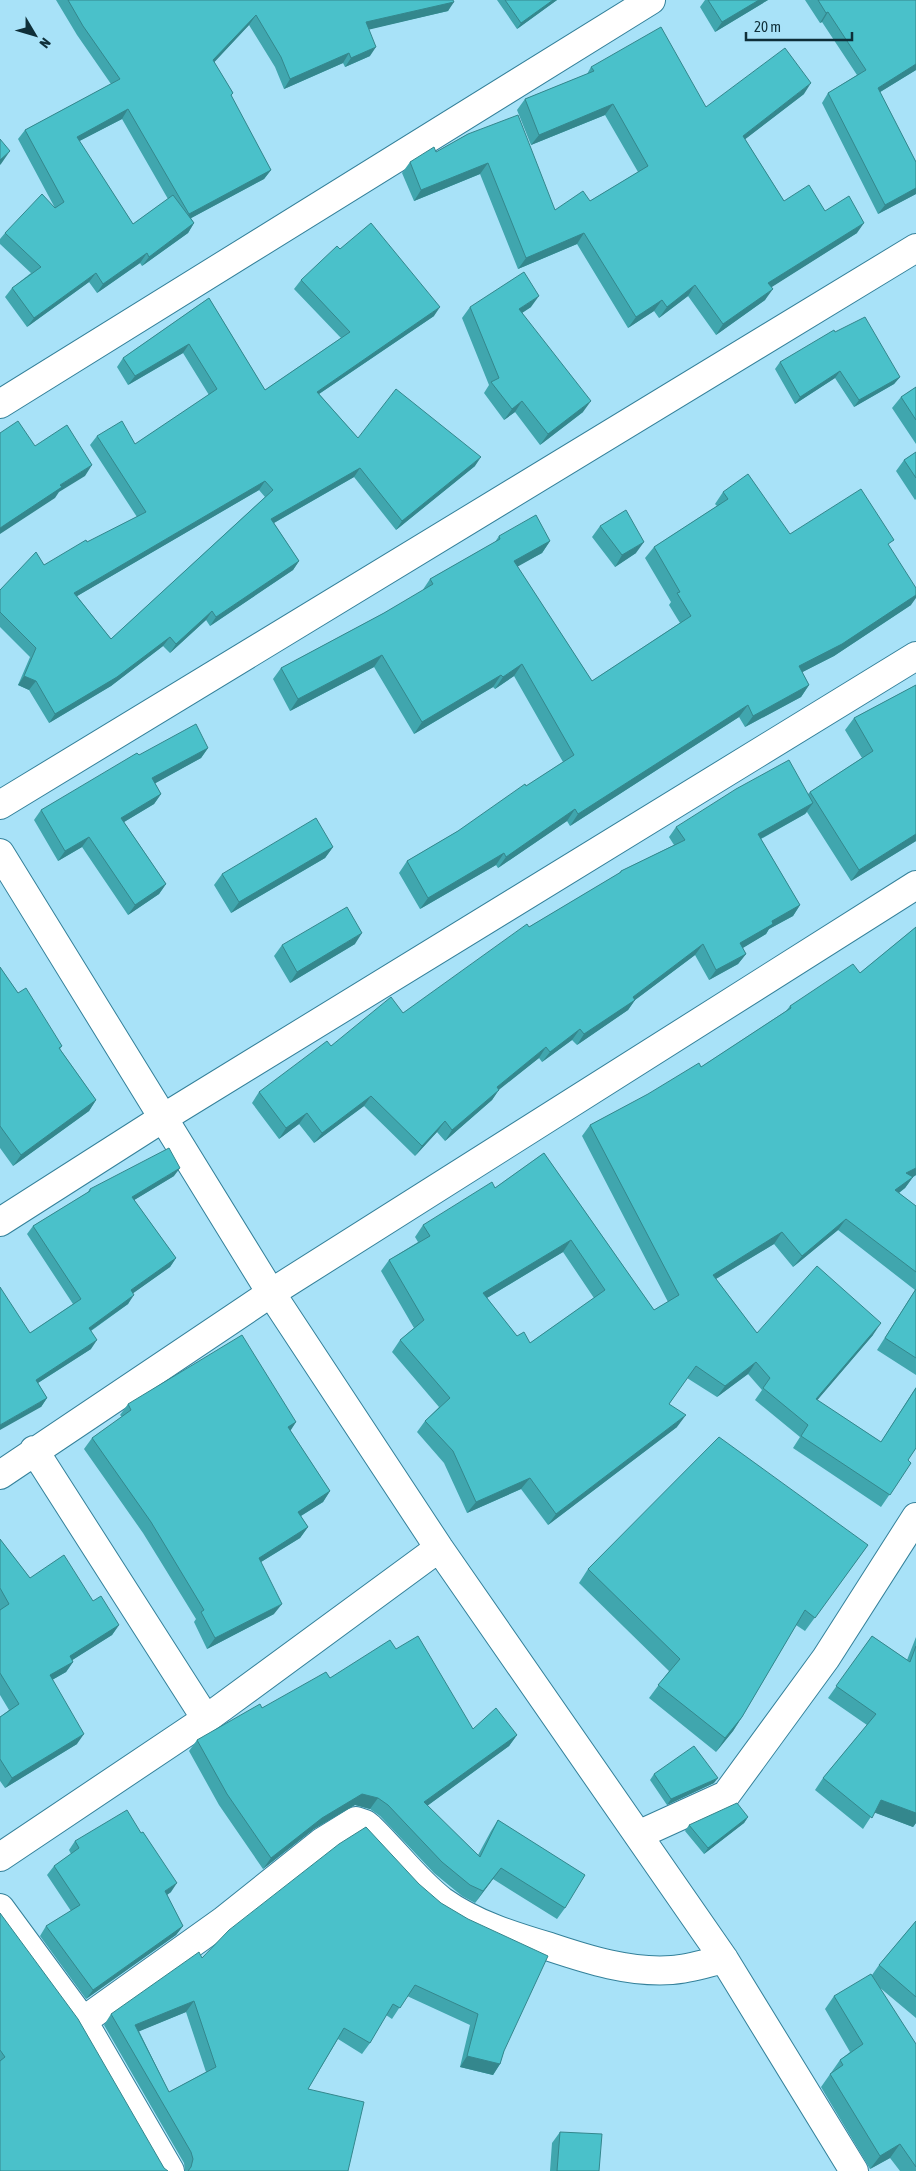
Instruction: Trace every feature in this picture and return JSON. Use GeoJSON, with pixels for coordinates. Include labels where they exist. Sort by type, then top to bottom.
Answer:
{"type":"FeatureCollection","features":[{"type":"Feature","properties":{"kind":"street"},"geometry":{"type":"LineString","coordinates":[[0,404],[651,0]]}},
{"type":"Feature","properties":{"kind":"street"},"geometry":{"type":"LineString","coordinates":[[0,805],[916,248]]}},
{"type":"Feature","properties":{"kind":"street"},"geometry":{"type":"LineString","coordinates":[[0,1222],[163,1118],[916,656]]}},
{"type":"Feature","properties":{"kind":"street"},"geometry":{"type":"LineString","coordinates":[[0,853],[271,1293],[439,1548],[724,1959],[854,2171]]}},
{"type":"Feature","properties":{"kind":"street"},"geometry":{"type":"LineString","coordinates":[[0,1475],[34,1450],[271,1293],[916,884]]}},
{"type":"Feature","properties":{"kind":"street"},"geometry":{"type":"LineString","coordinates":[[34,1450],[206,1719]]}},
{"type":"Feature","properties":{"kind":"street"},"geometry":{"type":"LineString","coordinates":[[638,1835],[726,1795],[826,1658],[916,1517]]}},
{"type":"Feature","properties":{"kind":"street"},"geometry":{"type":"LineString","coordinates":[[0,1858],[206,1719],[439,1548]]}},
{"type":"Feature","properties":{"kind":"street"},"geometry":{"type":"LineString","coordinates":[[83,2021],[223,1922],[322,1842],[356,1821],[370,1828],[404,1865],[442,1900],[477,1921],[517,1937],[621,1968],[673,1970],[724,1959]]}},
{"type":"Feature","properties":{"kind":"street"},"geometry":{"type":"LineString","coordinates":[[0,1908],[83,2021],[170,2171]]}},
{"type":"Feature","properties":{"kind":"building"},"geometry":{"type":"Polygon","coordinates":[[[68,0],[453,0],[454,2],[366,22],[376,47],[351,58],[349,53],[290,79],[281,57],[256,15],[213,60],[233,93],[231,95],[271,170],[189,214],[128,109],[77,137],[133,224],[173,195],[194,223],[149,257],[147,253],[103,284],[96,273],[34,318],[12,288],[41,267],[5,233],[42,194],[55,208],[64,202],[25,130],[120,79],[83,26],[68,0]]]}},
{"type":"Feature","properties":{"kind":"building"},"geometry":{"type":"Polygon","coordinates":[[[505,0],[553,0],[521,23],[505,0]]]}},
{"type":"Feature","properties":{"kind":"building"},"geometry":{"type":"Polygon","coordinates":[[[708,0],[759,0],[722,22],[708,0]]]}},
{"type":"Feature","properties":{"kind":"building"},"geometry":{"type":"Polygon","coordinates":[[[818,0],[916,0],[916,64],[878,88],[916,162],[916,188],[885,205],[828,93],[866,70],[818,0]]]}},
{"type":"Feature","properties":{"kind":"building"},"geometry":{"type":"Polygon","coordinates":[[[661,27],[706,107],[785,48],[811,83],[743,136],[784,201],[809,185],[825,211],[849,196],[864,223],[768,283],[773,289],[723,324],[695,285],[667,307],[662,300],[636,317],[584,233],[526,258],[488,163],[421,190],[410,162],[434,147],[436,152],[468,134],[518,115],[555,210],[583,191],[590,201],[648,166],[613,104],[539,135],[525,99],[594,71],[591,67],[661,27]]]}},
{"type":"Feature","properties":{"kind":"building"},"geometry":{"type":"Polygon","coordinates":[[[0,139],[10,151],[0,160],[0,139]]]}},
{"type":"Feature","properties":{"kind":"building"},"geometry":{"type":"Polygon","coordinates":[[[371,223],[440,307],[317,392],[358,438],[396,389],[481,457],[402,521],[360,468],[271,519],[299,561],[216,617],[212,611],[176,644],[170,637],[117,677],[55,714],[36,681],[24,676],[36,648],[0,612],[0,590],[36,552],[44,565],[86,540],[87,542],[146,512],[97,436],[122,421],[135,444],[217,389],[189,344],[135,376],[123,358],[209,298],[265,390],[350,332],[301,280],[337,246],[340,249],[371,223]],[[265,481],[74,593],[111,639],[273,490],[265,481]]]}},
{"type":"Feature","properties":{"kind":"building"},"geometry":{"type":"Polygon","coordinates":[[[524,272],[539,296],[519,309],[591,401],[548,434],[522,401],[512,409],[491,382],[499,378],[470,307],[524,272]]]}},
{"type":"Feature","properties":{"kind":"building"},"geometry":{"type":"Polygon","coordinates":[[[865,317],[900,377],[859,400],[840,371],[800,397],[780,362],[834,330],[835,332],[865,317]]]}},
{"type":"Feature","properties":{"kind":"building"},"geometry":{"type":"Polygon","coordinates":[[[916,387],[916,420],[901,397],[916,387]]]}},
{"type":"Feature","properties":{"kind":"building"},"geometry":{"type":"Polygon","coordinates":[[[18,421],[35,446],[67,425],[92,465],[60,485],[62,487],[0,528],[0,433],[18,421]]]}},
{"type":"Feature","properties":{"kind":"building"},"geometry":{"type":"Polygon","coordinates":[[[916,452],[916,478],[904,460],[916,452]]]}},
{"type":"Feature","properties":{"kind":"building"},"geometry":{"type":"Polygon","coordinates":[[[748,474],[790,534],[861,489],[894,540],[888,544],[916,588],[916,595],[842,644],[799,666],[809,685],[753,716],[748,705],[578,814],[575,809],[506,857],[504,853],[428,898],[407,861],[458,831],[525,784],[526,786],[574,755],[522,664],[503,677],[501,675],[422,722],[382,655],[298,699],[281,668],[384,613],[433,584],[430,579],[500,539],[499,536],[536,515],[550,541],[514,561],[592,681],[691,616],[677,593],[680,592],[654,547],[728,499],[723,492],[748,474]]]}},
{"type":"Feature","properties":{"kind":"building"},"geometry":{"type":"Polygon","coordinates":[[[626,510],[644,542],[622,555],[600,526],[626,510]]]}},
{"type":"Feature","properties":{"kind":"building"},"geometry":{"type":"Polygon","coordinates":[[[916,685],[916,834],[859,870],[810,792],[873,751],[854,718],[916,685]]]}},
{"type":"Feature","properties":{"kind":"building"},"geometry":{"type":"Polygon","coordinates":[[[196,724],[208,748],[152,778],[161,794],[121,818],[166,884],[135,905],[89,837],[65,851],[41,810],[137,753],[139,755],[196,724]]]}},
{"type":"Feature","properties":{"kind":"building"},"geometry":{"type":"Polygon","coordinates":[[[789,760],[813,803],[758,834],[800,905],[772,921],[773,924],[740,943],[746,954],[716,970],[703,944],[633,997],[635,1000],[584,1034],[580,1029],[550,1052],[546,1047],[497,1087],[499,1090],[452,1130],[445,1121],[422,1146],[371,1096],[322,1133],[307,1113],[286,1128],[259,1092],[327,1041],[331,1046],[391,997],[403,1013],[527,924],[529,927],[621,871],[685,840],[676,827],[736,789],[789,760]]]}},
{"type":"Feature","properties":{"kind":"building"},"geometry":{"type":"Polygon","coordinates":[[[316,818],[333,847],[239,902],[222,874],[316,818]]]}},
{"type":"Feature","properties":{"kind":"building"},"geometry":{"type":"Polygon","coordinates":[[[347,907],[362,933],[297,972],[282,945],[347,907]]]}},
{"type":"Feature","properties":{"kind":"building"},"geometry":{"type":"Polygon","coordinates":[[[916,927],[916,1168],[906,1173],[913,1177],[895,1190],[916,1206],[916,1272],[846,1219],[802,1256],[782,1232],[713,1275],[757,1333],[817,1266],[881,1323],[816,1399],[881,1442],[916,1388],[916,1448],[908,1460],[911,1463],[890,1495],[801,1436],[808,1425],[763,1388],[770,1378],[756,1362],[725,1386],[696,1366],[669,1404],[686,1415],[556,1514],[530,1478],[476,1502],[453,1451],[425,1421],[450,1398],[400,1340],[424,1320],[389,1260],[430,1236],[423,1225],[492,1182],[495,1188],[544,1153],[654,1310],[679,1295],[590,1125],[648,1094],[699,1063],[701,1067],[791,1008],[790,1006],[853,964],[860,973],[916,927]],[[571,1240],[483,1293],[517,1336],[524,1332],[530,1343],[605,1290],[571,1240]]]}},
{"type":"Feature","properties":{"kind":"building"},"geometry":{"type":"Polygon","coordinates":[[[0,967],[18,993],[26,988],[62,1046],[59,1048],[96,1100],[21,1155],[0,1126],[0,967]]]}},
{"type":"Feature","properties":{"kind":"building"},"geometry":{"type":"Polygon","coordinates":[[[169,1148],[180,1168],[132,1197],[176,1258],[131,1290],[134,1295],[89,1328],[97,1340],[36,1380],[47,1398],[0,1425],[0,1287],[30,1333],[81,1299],[33,1226],[90,1191],[90,1189],[169,1148]]]}},
{"type":"Feature","properties":{"kind":"building"},"geometry":{"type":"Polygon","coordinates":[[[916,1289],[916,1358],[885,1338],[916,1289]]]}},
{"type":"Feature","properties":{"kind":"building"},"geometry":{"type":"Polygon","coordinates":[[[242,1335],[296,1422],[288,1427],[330,1491],[298,1512],[308,1527],[259,1558],[282,1604],[215,1638],[201,1612],[204,1610],[151,1522],[92,1438],[131,1410],[128,1404],[242,1335]]]}},
{"type":"Feature","properties":{"kind":"building"},"geometry":{"type":"Polygon","coordinates":[[[719,1437],[868,1545],[815,1618],[805,1610],[742,1717],[725,1738],[658,1685],[680,1659],[588,1569],[719,1437]]]}},
{"type":"Feature","properties":{"kind":"building"},"geometry":{"type":"Polygon","coordinates":[[[0,1539],[30,1578],[64,1555],[93,1601],[101,1596],[119,1625],[70,1656],[73,1662],[50,1675],[84,1734],[12,1778],[0,1759],[0,1717],[19,1704],[0,1673],[0,1610],[9,1604],[0,1588],[0,1539]]]}},
{"type":"Feature","properties":{"kind":"building"},"geometry":{"type":"Polygon","coordinates":[[[418,1636],[473,1729],[496,1708],[517,1735],[424,1802],[480,1857],[498,1820],[585,1875],[565,1908],[501,1868],[483,1891],[470,1885],[442,1862],[388,1805],[378,1798],[362,1794],[322,1818],[271,1858],[227,1794],[197,1740],[260,1704],[262,1708],[326,1672],[330,1678],[390,1640],[396,1649],[418,1636]]]}},
{"type":"Feature","properties":{"kind":"building"},"geometry":{"type":"Polygon","coordinates":[[[872,1636],[910,1662],[916,1646],[916,1813],[881,1800],[872,1818],[823,1778],[876,1714],[836,1686],[872,1636]]]}},
{"type":"Feature","properties":{"kind":"building"},"geometry":{"type":"Polygon","coordinates":[[[694,1746],[718,1778],[671,1799],[654,1774],[694,1746]]]}},
{"type":"Feature","properties":{"kind":"building"},"geometry":{"type":"Polygon","coordinates":[[[737,1803],[748,1817],[708,1848],[689,1825],[737,1803]]]}},
{"type":"Feature","properties":{"kind":"building"},"geometry":{"type":"Polygon","coordinates":[[[127,1810],[177,1883],[165,1891],[183,1926],[93,1990],[46,1926],[80,1905],[54,1866],[79,1848],[75,1841],[127,1810]]]}},
{"type":"Feature","properties":{"kind":"building"},"geometry":{"type":"Polygon","coordinates":[[[366,1827],[419,1884],[441,1903],[468,1919],[548,1956],[504,2051],[500,2064],[467,2056],[478,2014],[415,1985],[400,2008],[393,2004],[370,2043],[344,2028],[308,2089],[364,2102],[348,2171],[188,2171],[193,2159],[191,2152],[111,2014],[199,1952],[202,1958],[229,1930],[339,1844],[366,1827]],[[194,2001],[135,2025],[169,2092],[216,2067],[194,2001]]]}},
{"type":"Feature","properties":{"kind":"building"},"geometry":{"type":"Polygon","coordinates":[[[0,1913],[78,2019],[164,2168],[168,2171],[0,2171],[0,2061],[5,2057],[0,2050],[0,1913]]]}},
{"type":"Feature","properties":{"kind":"building"},"geometry":{"type":"Polygon","coordinates":[[[916,1921],[916,1997],[879,1965],[916,1921]]]}},
{"type":"Feature","properties":{"kind":"building"},"geometry":{"type":"Polygon","coordinates":[[[871,1974],[916,2044],[916,2167],[900,2144],[880,2156],[830,2074],[843,2065],[840,2060],[863,2044],[834,1996],[871,1974]]]}},
{"type":"Feature","properties":{"kind":"building"},"geometry":{"type":"Polygon","coordinates":[[[560,2132],[602,2134],[599,2171],[557,2171],[560,2132]]]}}]}
